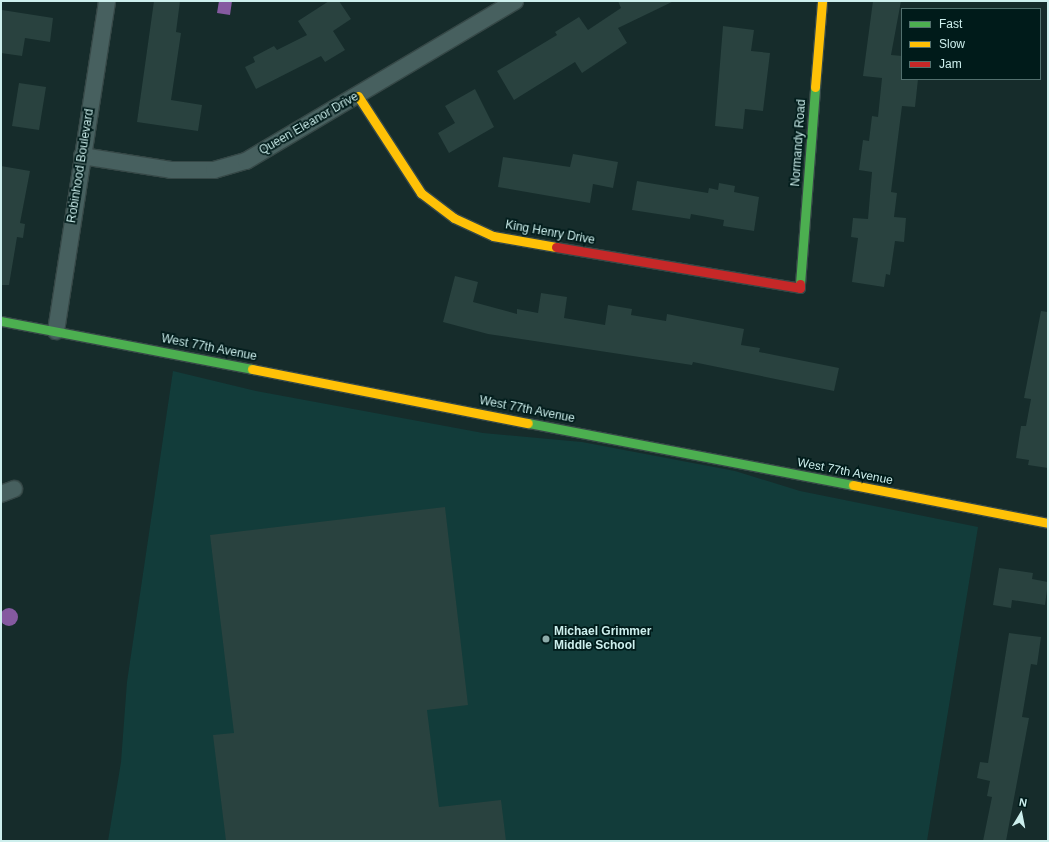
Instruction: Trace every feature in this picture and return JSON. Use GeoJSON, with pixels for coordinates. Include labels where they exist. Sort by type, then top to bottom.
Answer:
{"type":"FeatureCollection","features":[{"type":"Feature","properties":{"kind":"street","name":"Robinhood Boulevard"},"geometry":{"type":"LineString","coordinates":[[56,331],[107,1]]}},
{"type":"Feature","properties":{"kind":"street","name":"Queen Eleanor Drive"},"geometry":{"type":"LineString","coordinates":[[82,156],[171,170],[214,170],[246,160],[358,96],[515,1]]}},
{"type":"Feature","properties":{"kind":"street","name":"Normandy Road"},"geometry":{"type":"LineString","coordinates":[[800,288],[822,1]]}},
{"type":"Feature","properties":{"kind":"street","name":"King Henry Drive"},"geometry":{"type":"LineString","coordinates":[[358,96],[421,193],[454,218],[492,236],[800,288]]}},
{"type":"Feature","properties":{"kind":"street","name":"West 77th Avenue"},"geometry":{"type":"LineString","coordinates":[[1,321],[1048,524]]}},
{"type":"Feature","properties":{"kind":"shaded area"},"geometry":{"type":"Polygon","coordinates":[[[219,1],[232,1],[230,15],[217,13],[219,1]]]}},
{"type":"Feature","properties":{"kind":"shaded area","name":"Michael Grimmer Middle School"},"geometry":{"type":"Polygon","coordinates":[[[173,371],[256,391],[483,433],[582,442],[735,471],[800,491],[978,527],[927,841],[108,841],[121,762],[127,682],[173,371]]]}},
{"type":"Feature","properties":{"kind":"shaded area"},"geometry":{"type":"Polygon","coordinates":[[[9,608],[15,611],[18,617],[15,623],[9,626],[3,623],[0,617],[3,611],[9,608]]]}},
{"type":"Feature","properties":{"kind":"building"},"geometry":{"type":"Polygon","coordinates":[[[154,1],[180,1],[176,32],[181,33],[171,100],[202,105],[198,131],[137,122],[154,1]]]}},
{"type":"Feature","properties":{"kind":"building"},"geometry":{"type":"Polygon","coordinates":[[[329,1],[339,1],[351,19],[333,31],[345,50],[325,62],[321,56],[256,89],[245,67],[255,62],[253,57],[274,46],[277,50],[307,35],[298,21],[329,1]]]}},
{"type":"Feature","properties":{"kind":"building"},"geometry":{"type":"Polygon","coordinates":[[[618,1],[674,1],[618,28],[627,43],[582,73],[575,62],[514,100],[497,71],[557,35],[555,32],[579,17],[588,30],[621,8],[618,1]]]}},
{"type":"Feature","properties":{"kind":"building"},"geometry":{"type":"Polygon","coordinates":[[[873,1],[901,1],[891,55],[901,56],[901,80],[918,80],[915,107],[902,106],[891,192],[897,193],[894,217],[906,218],[904,242],[895,241],[890,275],[886,274],[884,287],[852,282],[858,238],[851,237],[853,218],[868,219],[872,172],[859,170],[863,140],[869,141],[872,116],[878,117],[882,78],[863,76],[873,1]]]}},
{"type":"Feature","properties":{"kind":"building"},"geometry":{"type":"Polygon","coordinates":[[[2,10],[53,18],[50,42],[25,38],[22,56],[1,53],[2,10]]]}},
{"type":"Feature","properties":{"kind":"building"},"geometry":{"type":"Polygon","coordinates":[[[723,26],[754,30],[751,51],[770,53],[763,111],[745,109],[743,129],[715,126],[723,26]]]}},
{"type":"Feature","properties":{"kind":"building"},"geometry":{"type":"Polygon","coordinates":[[[19,83],[46,87],[39,130],[12,126],[19,83]]]}},
{"type":"Feature","properties":{"kind":"building"},"geometry":{"type":"Polygon","coordinates":[[[475,89],[494,127],[449,153],[438,133],[455,123],[445,106],[475,89]]]}},
{"type":"Feature","properties":{"kind":"building"},"geometry":{"type":"Polygon","coordinates":[[[573,154],[618,162],[613,188],[593,184],[590,203],[498,187],[503,157],[570,167],[573,154]]]}},
{"type":"Feature","properties":{"kind":"building"},"geometry":{"type":"Polygon","coordinates":[[[1,166],[30,171],[20,223],[25,224],[23,238],[17,237],[9,285],[1,285],[1,166]]]}},
{"type":"Feature","properties":{"kind":"building"},"geometry":{"type":"Polygon","coordinates":[[[637,181],[708,193],[709,188],[718,190],[719,183],[735,186],[734,192],[759,197],[754,231],[723,226],[724,220],[691,214],[690,219],[632,210],[637,181]]]}},
{"type":"Feature","properties":{"kind":"building"},"geometry":{"type":"Polygon","coordinates":[[[455,276],[478,282],[473,302],[517,314],[517,309],[538,313],[541,293],[567,297],[564,318],[605,325],[608,305],[632,309],[631,315],[666,321],[667,314],[744,329],[741,345],[760,348],[759,352],[839,368],[834,391],[693,362],[692,365],[488,334],[443,322],[455,276]]]}},
{"type":"Feature","properties":{"kind":"building"},"geometry":{"type":"Polygon","coordinates":[[[1041,311],[1048,312],[1048,468],[1028,465],[1029,460],[1016,458],[1021,426],[1026,426],[1031,399],[1024,398],[1041,311]]]}},
{"type":"Feature","properties":{"kind":"building"},"geometry":{"type":"Polygon","coordinates":[[[445,507],[468,705],[427,710],[439,807],[501,800],[506,841],[226,841],[213,735],[234,733],[210,535],[445,507]]]}},
{"type":"Feature","properties":{"kind":"building"},"geometry":{"type":"Polygon","coordinates":[[[999,568],[1033,573],[1032,579],[1048,582],[1045,605],[1012,600],[1011,608],[993,605],[999,568]]]}},
{"type":"Feature","properties":{"kind":"building"},"geometry":{"type":"Polygon","coordinates":[[[1009,633],[1041,637],[1037,665],[1031,664],[1022,717],[1029,718],[1006,841],[983,841],[992,797],[987,796],[990,781],[977,778],[980,762],[988,763],[1009,633]]]}},
{"type":"Feature","properties":{"kind":"traffic: fast"},"geometry":{"type":"LineString","coordinates":[[800,284],[815,87]]}},
{"type":"Feature","properties":{"kind":"traffic: fast"},"geometry":{"type":"LineString","coordinates":[[1,321],[252,369]]}},
{"type":"Feature","properties":{"kind":"traffic: fast"},"geometry":{"type":"LineString","coordinates":[[528,423],[853,485]]}},
{"type":"Feature","properties":{"kind":"traffic: slow"},"geometry":{"type":"LineString","coordinates":[[815,87],[822,1]]}},
{"type":"Feature","properties":{"kind":"traffic: slow"},"geometry":{"type":"LineString","coordinates":[[358,96],[421,193],[454,218],[493,236],[556,247]]}},
{"type":"Feature","properties":{"kind":"traffic: slow"},"geometry":{"type":"LineString","coordinates":[[252,369],[528,423]]}},
{"type":"Feature","properties":{"kind":"traffic: slow"},"geometry":{"type":"LineString","coordinates":[[853,485],[1048,523]]}},
{"type":"Feature","properties":{"kind":"traffic: jam"},"geometry":{"type":"LineString","coordinates":[[556,247],[800,288],[800,284]]}},
{"type":"Feature","properties":{"kind":"place","name":"Michael Grimmer Middle School"},"geometry":{"type":"Point","coordinates":[546,639]}}]}
